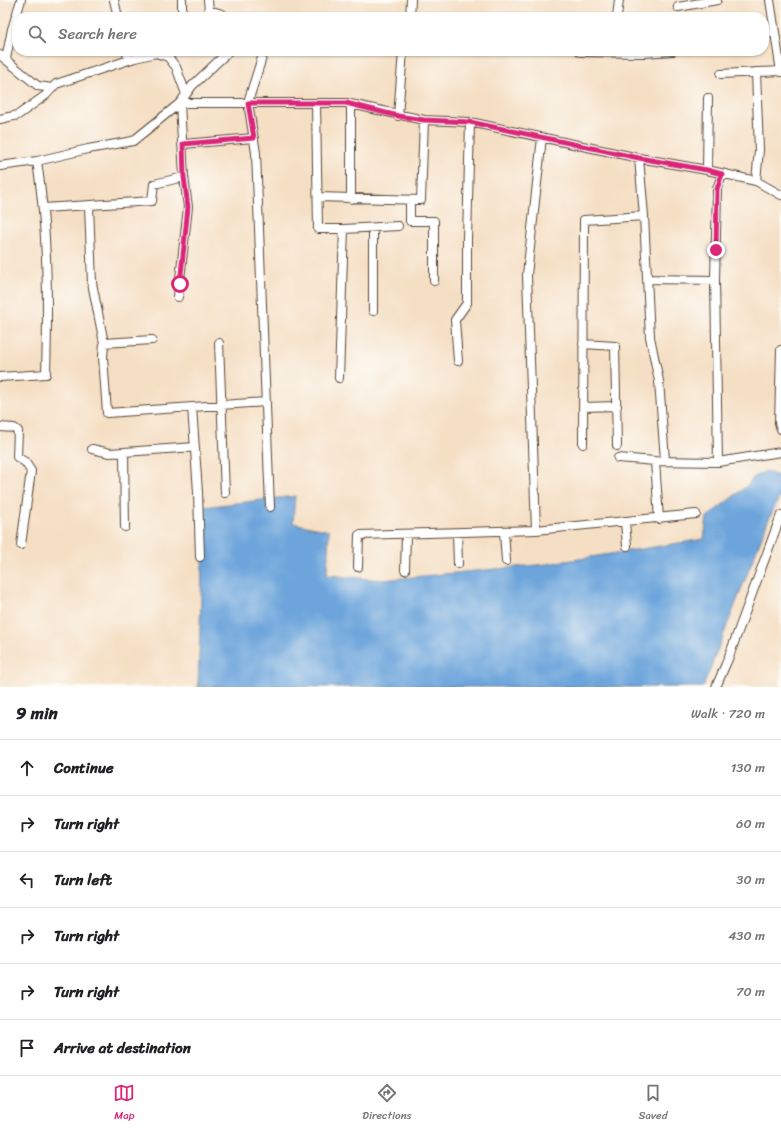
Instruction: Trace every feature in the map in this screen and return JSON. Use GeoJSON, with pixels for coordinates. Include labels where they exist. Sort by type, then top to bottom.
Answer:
{"type":"FeatureCollection","features":[{"type":"Feature","properties":{"kind":"street"},"geometry":{"type":"LineString","coordinates":[[17,12],[21,0]]}},
{"type":"Feature","properties":{"kind":"street"},"geometry":{"type":"LineString","coordinates":[[114,0],[117,12]]}},
{"type":"Feature","properties":{"kind":"street"},"geometry":{"type":"LineString","coordinates":[[208,0],[209,10],[216,12]]}},
{"type":"Feature","properties":{"kind":"street"},"geometry":{"type":"LineString","coordinates":[[410,12],[411,0]]}},
{"type":"Feature","properties":{"kind":"street"},"geometry":{"type":"LineString","coordinates":[[618,12],[619,0]]}},
{"type":"Feature","properties":{"kind":"street"},"geometry":{"type":"LineString","coordinates":[[678,7],[717,0]]}},
{"type":"Feature","properties":{"kind":"street"},"geometry":{"type":"LineString","coordinates":[[721,74],[781,71],[777,34],[770,0]]}},
{"type":"Feature","properties":{"kind":"street"},"geometry":{"type":"LineString","coordinates":[[12,28],[3,57],[38,86],[52,88]]}},
{"type":"Feature","properties":{"kind":"street"},"geometry":{"type":"LineString","coordinates":[[128,56],[129,60]]}},
{"type":"Feature","properties":{"kind":"street"},"geometry":{"type":"LineString","coordinates":[[0,119],[18,115],[56,84],[144,56]]}},
{"type":"Feature","properties":{"kind":"street"},"geometry":{"type":"LineString","coordinates":[[165,56],[168,57],[176,67],[186,94]]}},
{"type":"Feature","properties":{"kind":"street"},"geometry":{"type":"LineString","coordinates":[[0,166],[37,161],[88,149],[133,142],[180,103],[192,86],[224,56]]}},
{"type":"Feature","properties":{"kind":"street"},"geometry":{"type":"LineString","coordinates":[[262,56],[248,103],[254,138],[270,507]]}},
{"type":"Feature","properties":{"kind":"street"},"geometry":{"type":"LineString","coordinates":[[398,116],[403,56]]}},
{"type":"Feature","properties":{"kind":"street"},"geometry":{"type":"LineString","coordinates":[[756,72],[759,150],[756,181]]}},
{"type":"Feature","properties":{"kind":"street"},"geometry":{"type":"LineString","coordinates":[[707,170],[708,98]]}},
{"type":"Feature","properties":{"kind":"street"},"geometry":{"type":"LineString","coordinates":[[180,103],[351,104],[398,116],[424,120],[470,122],[756,181],[781,195]]}},
{"type":"Feature","properties":{"kind":"street"},"geometry":{"type":"LineString","coordinates":[[178,297],[188,207],[184,177],[180,103]]}},
{"type":"Feature","properties":{"kind":"street"},"geometry":{"type":"LineString","coordinates":[[316,103],[318,229],[344,230],[398,226]]}},
{"type":"Feature","properties":{"kind":"street"},"geometry":{"type":"LineString","coordinates":[[351,104],[351,199]]}},
{"type":"Feature","properties":{"kind":"street"},"geometry":{"type":"LineString","coordinates":[[318,198],[410,201],[421,200],[424,120]]}},
{"type":"Feature","properties":{"kind":"street"},"geometry":{"type":"LineString","coordinates":[[458,361],[455,320],[467,303],[470,122]]}},
{"type":"Feature","properties":{"kind":"street"},"geometry":{"type":"LineString","coordinates":[[536,530],[527,275],[542,137]]}},
{"type":"Feature","properties":{"kind":"street"},"geometry":{"type":"LineString","coordinates":[[183,144],[254,138]]}},
{"type":"Feature","properties":{"kind":"street"},"geometry":{"type":"LineString","coordinates":[[639,158],[644,216],[650,338],[659,381],[665,460]]}},
{"type":"Feature","properties":{"kind":"street"},"geometry":{"type":"LineString","coordinates":[[0,377],[46,374],[47,290],[44,208],[37,161]]}},
{"type":"Feature","properties":{"kind":"street"},"geometry":{"type":"LineString","coordinates":[[718,462],[715,280],[717,189],[722,174]]}},
{"type":"Feature","properties":{"kind":"street"},"geometry":{"type":"LineString","coordinates":[[44,208],[152,201],[154,184],[184,177]]}},
{"type":"Feature","properties":{"kind":"street"},"geometry":{"type":"LineString","coordinates":[[410,201],[410,222],[434,221],[434,281]]}},
{"type":"Feature","properties":{"kind":"street"},"geometry":{"type":"LineString","coordinates":[[89,206],[92,283],[104,343],[103,357],[108,413],[266,402]]}},
{"type":"Feature","properties":{"kind":"street"},"geometry":{"type":"LineString","coordinates":[[583,444],[584,220],[644,216]]}},
{"type":"Feature","properties":{"kind":"street"},"geometry":{"type":"LineString","coordinates":[[373,228],[373,311]]}},
{"type":"Feature","properties":{"kind":"street"},"geometry":{"type":"LineString","coordinates":[[339,378],[344,230]]}},
{"type":"Feature","properties":{"kind":"street"},"geometry":{"type":"LineString","coordinates":[[647,279],[715,280]]}},
{"type":"Feature","properties":{"kind":"street"},"geometry":{"type":"LineString","coordinates":[[104,343],[152,340]]}},
{"type":"Feature","properties":{"kind":"street"},"geometry":{"type":"LineString","coordinates":[[220,343],[225,493]]}},
{"type":"Feature","properties":{"kind":"street"},"geometry":{"type":"LineString","coordinates":[[583,344],[615,346],[617,446]]}},
{"type":"Feature","properties":{"kind":"street"},"geometry":{"type":"LineString","coordinates":[[781,350],[779,423],[781,428]]}},
{"type":"Feature","properties":{"kind":"street"},"geometry":{"type":"LineString","coordinates":[[583,407],[617,406]]}},
{"type":"Feature","properties":{"kind":"street"},"geometry":{"type":"LineString","coordinates":[[192,408],[200,558]]}},
{"type":"Feature","properties":{"kind":"street"},"geometry":{"type":"LineString","coordinates":[[0,427],[14,428],[18,431],[17,457],[25,462],[32,471],[21,545]]}},
{"type":"Feature","properties":{"kind":"street"},"geometry":{"type":"LineString","coordinates":[[92,449],[110,453],[195,447]]}},
{"type":"Feature","properties":{"kind":"street"},"geometry":{"type":"LineString","coordinates":[[124,452],[125,527]]}},
{"type":"Feature","properties":{"kind":"street"},"geometry":{"type":"LineString","coordinates":[[618,458],[656,461],[718,462],[781,452]]}},
{"type":"Feature","properties":{"kind":"street"},"geometry":{"type":"LineString","coordinates":[[656,461],[659,519]]}},
{"type":"Feature","properties":{"kind":"street"},"geometry":{"type":"LineString","coordinates":[[358,567],[358,535],[536,530],[659,519],[696,514]]}},
{"type":"Feature","properties":{"kind":"street"},"geometry":{"type":"LineString","coordinates":[[716,687],[728,659],[780,518]]}},
{"type":"Feature","properties":{"kind":"street"},"geometry":{"type":"LineString","coordinates":[[625,522],[628,546]]}},
{"type":"Feature","properties":{"kind":"street"},"geometry":{"type":"LineString","coordinates":[[504,531],[506,560]]}},
{"type":"Feature","properties":{"kind":"street"},"geometry":{"type":"LineString","coordinates":[[457,533],[458,564]]}},
{"type":"Feature","properties":{"kind":"street"},"geometry":{"type":"LineString","coordinates":[[406,534],[406,570]]}},
{"type":"Feature","properties":{"kind":"water"},"geometry":{"type":"Polygon","coordinates":[[[766,471],[778,476],[781,483],[781,494],[768,521],[703,687],[198,687],[204,507],[295,496],[293,523],[329,531],[327,575],[382,580],[547,564],[704,539],[707,517],[748,485],[754,477],[766,471]]]}},
{"type":"Feature","properties":{"kind":"route"},"geometry":{"type":"LineString","coordinates":[[180,284],[188,207],[184,177],[183,144],[254,138],[248,103],[346,103],[398,116],[424,120],[470,122],[722,174],[717,189],[716,250]]}}]}
